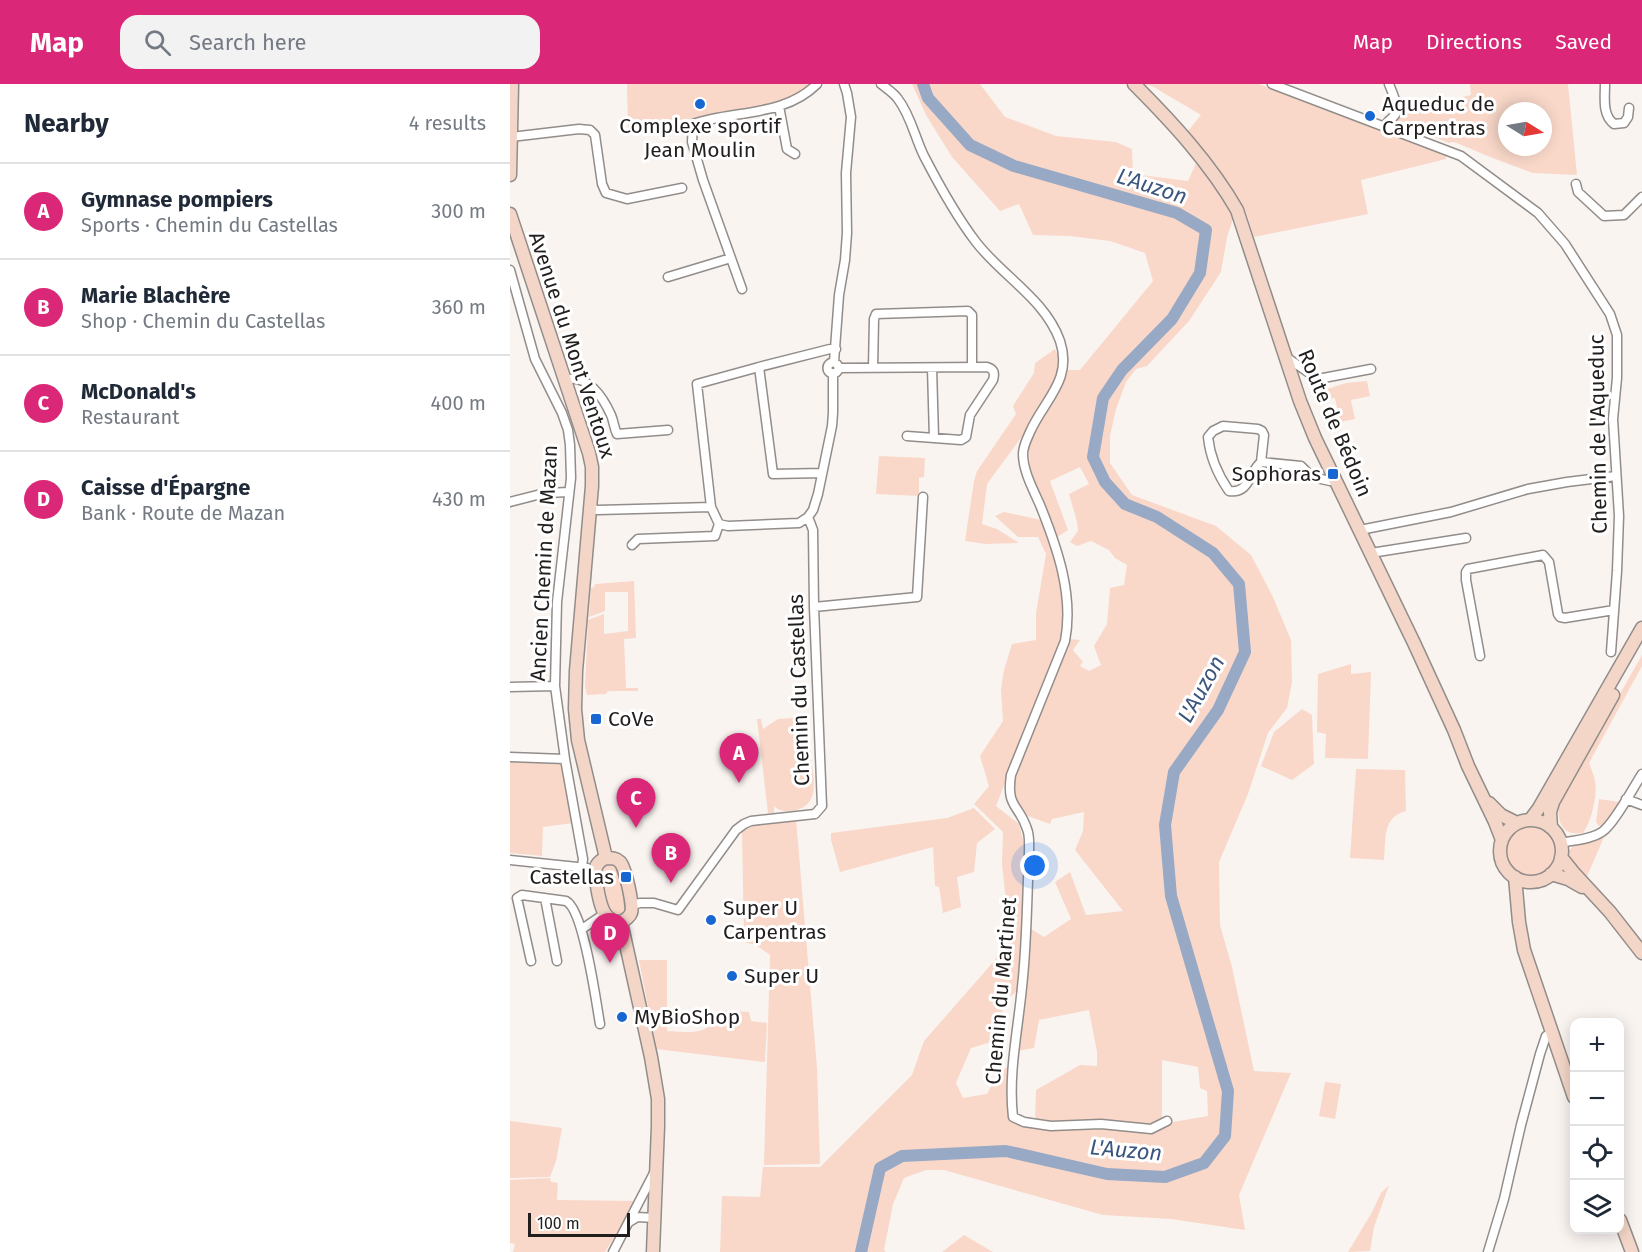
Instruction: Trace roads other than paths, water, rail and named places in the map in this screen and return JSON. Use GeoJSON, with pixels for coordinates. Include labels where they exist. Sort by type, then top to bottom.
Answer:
{"type":"FeatureCollection","features":[{"type":"Feature","properties":{"kind":"main road"},"geometry":{"type":"LineString","coordinates":[[510,175],[512,84]]}},
{"type":"Feature","properties":{"kind":"main road","name":"Route de Bédoin"},"geometry":{"type":"LineString","coordinates":[[1134,84],[1177,129],[1227,193],[1237,210],[1300,401],[1332,474],[1441,701],[1502,840]]}},
{"type":"Feature","properties":{"kind":"main road","name":"Avenue du Mont Ventoux"},"geometry":{"type":"LineString","coordinates":[[510,217],[592,467],[581,632],[581,717],[606,858]]}},
{"type":"Feature","properties":{"kind":"main road"},"geometry":{"type":"LineString","coordinates":[[1530,820],[1642,628]]}},
{"type":"Feature","properties":{"kind":"main road"},"geometry":{"type":"LineString","coordinates":[[1551,827],[1550,812],[1553,802],[1642,644]]}},
{"type":"Feature","properties":{"kind":"main road","name":"Route de Bédoin"},"geometry":{"type":"LineString","coordinates":[[1481,794],[1501,815],[1517,823]]}},
{"type":"Feature","properties":{"kind":"main road"},"geometry":{"type":"LineString","coordinates":[[1530,820],[1545,823],[1551,827],[1561,843],[1561,857],[1558,866],[1551,874],[1532,882],[1523,881],[1508,872],[1500,857],[1502,840],[1508,830],[1517,823],[1530,820]]}},
{"type":"Feature","properties":{"kind":"main road"},"geometry":{"type":"LineString","coordinates":[[1561,857],[1610,912],[1642,953]]}},
{"type":"Feature","properties":{"kind":"main road"},"geometry":{"type":"LineString","coordinates":[[606,858],[615,859],[622,864],[632,905],[629,916],[621,922],[610,920],[604,914],[595,871],[597,864],[606,858]]}},
{"type":"Feature","properties":{"kind":"main road"},"geometry":{"type":"LineString","coordinates":[[1551,874],[1573,882],[1597,899]]}},
{"type":"Feature","properties":{"kind":"main road"},"geometry":{"type":"LineString","coordinates":[[1515,877],[1524,950],[1570,1083]]}},
{"type":"Feature","properties":{"kind":"main road"},"geometry":{"type":"LineString","coordinates":[[1519,922],[1522,904],[1532,882]]}},
{"type":"Feature","properties":{"kind":"main road"},"geometry":{"type":"LineString","coordinates":[[621,922],[658,1099],[653,1252]]}},
{"type":"Feature","properties":{"kind":"main road"},"geometry":{"type":"LineString","coordinates":[[1624,1231],[1632,1252]]}},
{"type":"Feature","properties":{"kind":"street"},"geometry":{"type":"LineString","coordinates":[[742,289],[703,180],[692,142],[693,124],[779,106],[805,95],[817,84]]}},
{"type":"Feature","properties":{"kind":"street"},"geometry":{"type":"LineString","coordinates":[[719,524],[728,526],[799,523],[813,510],[818,494],[833,413],[839,295],[847,233],[846,159],[851,124],[844,84]]}},
{"type":"Feature","properties":{"kind":"street","name":"Chemin du Martinet"},"geometry":{"type":"LineString","coordinates":[[881,84],[898,98],[941,188],[975,242],[1046,314],[1060,343],[1063,357],[1063,369],[1059,381],[1031,428],[1023,450],[1024,464],[1054,539],[1068,619],[1065,641],[1011,775],[1009,789],[1011,802],[1024,821],[1028,832],[1029,853],[1022,986],[1011,1098],[1012,1117],[1024,1122],[1051,1126],[1101,1124],[1152,1129],[1167,1120]]}},
{"type":"Feature","properties":{"kind":"street","name":"Chemin de l'Aqueduc"},"geometry":{"type":"LineString","coordinates":[[1272,84],[1461,156],[1538,213],[1565,244],[1610,314],[1617,335],[1613,419],[1619,539],[1611,652]]}},
{"type":"Feature","properties":{"kind":"street"},"geometry":{"type":"LineString","coordinates":[[1385,127],[1396,114],[1397,109],[1389,84]]}},
{"type":"Feature","properties":{"kind":"street"},"geometry":{"type":"LineString","coordinates":[[1605,84],[1605,110],[1608,120],[1614,124],[1624,123],[1628,117],[1629,108]]}},
{"type":"Feature","properties":{"kind":"street"},"geometry":{"type":"LineString","coordinates":[[779,106],[787,149],[795,154]]}},
{"type":"Feature","properties":{"kind":"street"},"geometry":{"type":"LineString","coordinates":[[511,137],[579,129],[590,130],[595,135],[602,184],[606,193],[627,199],[682,188]]}},
{"type":"Feature","properties":{"kind":"street"},"geometry":{"type":"LineString","coordinates":[[1576,184],[1578,192],[1604,216],[1624,215],[1642,197]]}},
{"type":"Feature","properties":{"kind":"street"},"geometry":{"type":"LineString","coordinates":[[668,277],[731,258]]}},
{"type":"Feature","properties":{"kind":"street","name":"Ancien Chemin de Mazan"},"geometry":{"type":"LineString","coordinates":[[510,270],[535,359],[568,430],[572,459],[557,602],[555,686],[583,859],[582,867]]}},
{"type":"Feature","properties":{"kind":"street"},"geometry":{"type":"LineString","coordinates":[[873,368],[876,314],[881,312],[968,311],[972,315],[972,367]]}},
{"type":"Feature","properties":{"kind":"street"},"geometry":{"type":"LineString","coordinates":[[632,545],[638,539],[715,536],[719,524],[711,507],[697,384],[836,349]]}},
{"type":"Feature","properties":{"kind":"street"},"geometry":{"type":"LineString","coordinates":[[1286,357],[1318,379],[1371,369]]}},
{"type":"Feature","properties":{"kind":"street"},"geometry":{"type":"LineString","coordinates":[[759,367],[772,474],[822,473]]}},
{"type":"Feature","properties":{"kind":"street"},"geometry":{"type":"LineString","coordinates":[[835,368],[991,368],[995,375],[968,419],[966,437],[962,441],[907,436]]}},
{"type":"Feature","properties":{"kind":"street"},"geometry":{"type":"LineString","coordinates":[[932,368],[934,438]]}},
{"type":"Feature","properties":{"kind":"street"},"geometry":{"type":"LineString","coordinates":[[564,380],[579,379],[592,386],[610,413],[617,434],[668,430]]}},
{"type":"Feature","properties":{"kind":"street"},"geometry":{"type":"LineString","coordinates":[[1261,462],[1263,435],[1258,429],[1223,426],[1213,431],[1208,437],[1210,450],[1221,479],[1229,491],[1236,492],[1244,488],[1261,462],[1300,466],[1312,477],[1332,474]]}},
{"type":"Feature","properties":{"kind":"street"},"geometry":{"type":"LineString","coordinates":[[1360,530],[1451,512],[1528,489],[1616,476]]}},
{"type":"Feature","properties":{"kind":"street"},"geometry":{"type":"LineString","coordinates":[[510,502],[545,493],[570,492]]}},
{"type":"Feature","properties":{"kind":"street"},"geometry":{"type":"LineString","coordinates":[[814,607],[917,597],[923,497]]}},
{"type":"Feature","properties":{"kind":"street"},"geometry":{"type":"LineString","coordinates":[[590,509],[711,507]]}},
{"type":"Feature","properties":{"kind":"street","name":"Chemin du Castellas"},"geometry":{"type":"LineString","coordinates":[[632,905],[654,903],[678,910],[736,830],[744,824],[751,821],[815,814],[822,806],[813,530],[808,517]]}},
{"type":"Feature","properties":{"kind":"street"},"geometry":{"type":"LineString","coordinates":[[1371,553],[1466,538]]}},
{"type":"Feature","properties":{"kind":"street"},"geometry":{"type":"LineString","coordinates":[[1480,656],[1466,580],[1468,569],[1543,555],[1550,562],[1560,617],[1614,610]]}},
{"type":"Feature","properties":{"kind":"street"},"geometry":{"type":"LineString","coordinates":[[510,687],[555,686]]}},
{"type":"Feature","properties":{"kind":"street"},"geometry":{"type":"LineString","coordinates":[[510,757],[565,759]]}},
{"type":"Feature","properties":{"kind":"street"},"geometry":{"type":"LineString","coordinates":[[1561,843],[1590,838],[1602,832],[1611,824],[1642,774]]}},
{"type":"Feature","properties":{"kind":"street"},"geometry":{"type":"LineString","coordinates":[[1626,799],[1642,805]]}},
{"type":"Feature","properties":{"kind":"street"},"geometry":{"type":"LineString","coordinates":[[510,860],[582,867],[595,871]]}},
{"type":"Feature","properties":{"kind":"street"},"geometry":{"type":"LineString","coordinates":[[531,962],[517,898],[522,895],[571,903],[582,929],[600,1024]]}},
{"type":"Feature","properties":{"kind":"street"},"geometry":{"type":"LineString","coordinates":[[544,898],[557,961]]}},
{"type":"Feature","properties":{"kind":"street"},"geometry":{"type":"LineString","coordinates":[[582,929],[604,914]]}},
{"type":"Feature","properties":{"kind":"street"},"geometry":{"type":"LineString","coordinates":[[1488,1252],[1504,1199],[1540,1054],[1546,1036],[1552,1032]]}},
{"type":"Feature","properties":{"kind":"street"},"geometry":{"type":"LineString","coordinates":[[613,1252],[657,1166]]}},
{"type":"Feature","properties":{"kind":"street"},"geometry":{"type":"LineString","coordinates":[[629,1222],[637,1216],[655,1215],[651,1208],[636,1208]]}},
{"type":"Feature","properties":{"kind":"waterway","name":"L'Auzon"},"geometry":{"type":"LineString","coordinates":[[861,1252],[880,1168],[902,1156],[1006,1151],[1107,1174],[1165,1177],[1204,1163],[1225,1136],[1228,1091],[1171,896],[1165,825],[1174,772],[1218,710],[1245,652],[1239,584],[1213,553],[1157,517],[1125,504],[1105,482],[1093,457],[1103,398],[1122,370],[1172,319],[1200,273],[1206,230],[1177,213],[1014,166],[970,145],[928,98],[923,84]]}},
{"type":"Feature","properties":{"kind":"place","name":"Complexe sportif Jean Moulin"},"geometry":{"type":"Point","coordinates":[700,104]}},
{"type":"Feature","properties":{"kind":"place","name":"Aqueduc de Carpentras"},"geometry":{"type":"Point","coordinates":[1370,116]}},
{"type":"Feature","properties":{"kind":"place","name":"Sophoras"},"geometry":{"type":"Point","coordinates":[1333,474]}},
{"type":"Feature","properties":{"kind":"place","name":"CoVe"},"geometry":{"type":"Point","coordinates":[596,719]}},
{"type":"Feature","properties":{"kind":"place","name":"Gymnase pompiers"},"geometry":{"type":"Point","coordinates":[739,783]}},
{"type":"Feature","properties":{"kind":"place","name":"McDonald's"},"geometry":{"type":"Point","coordinates":[636,828]}},
{"type":"Feature","properties":{"kind":"place","name":"Castellas"},"geometry":{"type":"Point","coordinates":[626,877]}},
{"type":"Feature","properties":{"kind":"place","name":"Marie Blachère"},"geometry":{"type":"Point","coordinates":[671,883]}},
{"type":"Feature","properties":{"kind":"place","name":"Super U Carpentras"},"geometry":{"type":"Point","coordinates":[711,920]}},
{"type":"Feature","properties":{"kind":"place","name":"Caisse d'Épargne"},"geometry":{"type":"Point","coordinates":[610,963]}},
{"type":"Feature","properties":{"kind":"place","name":"Super U"},"geometry":{"type":"Point","coordinates":[732,976]}},
{"type":"Feature","properties":{"kind":"place","name":"MyBioShop"},"geometry":{"type":"Point","coordinates":[622,1017]}}]}
